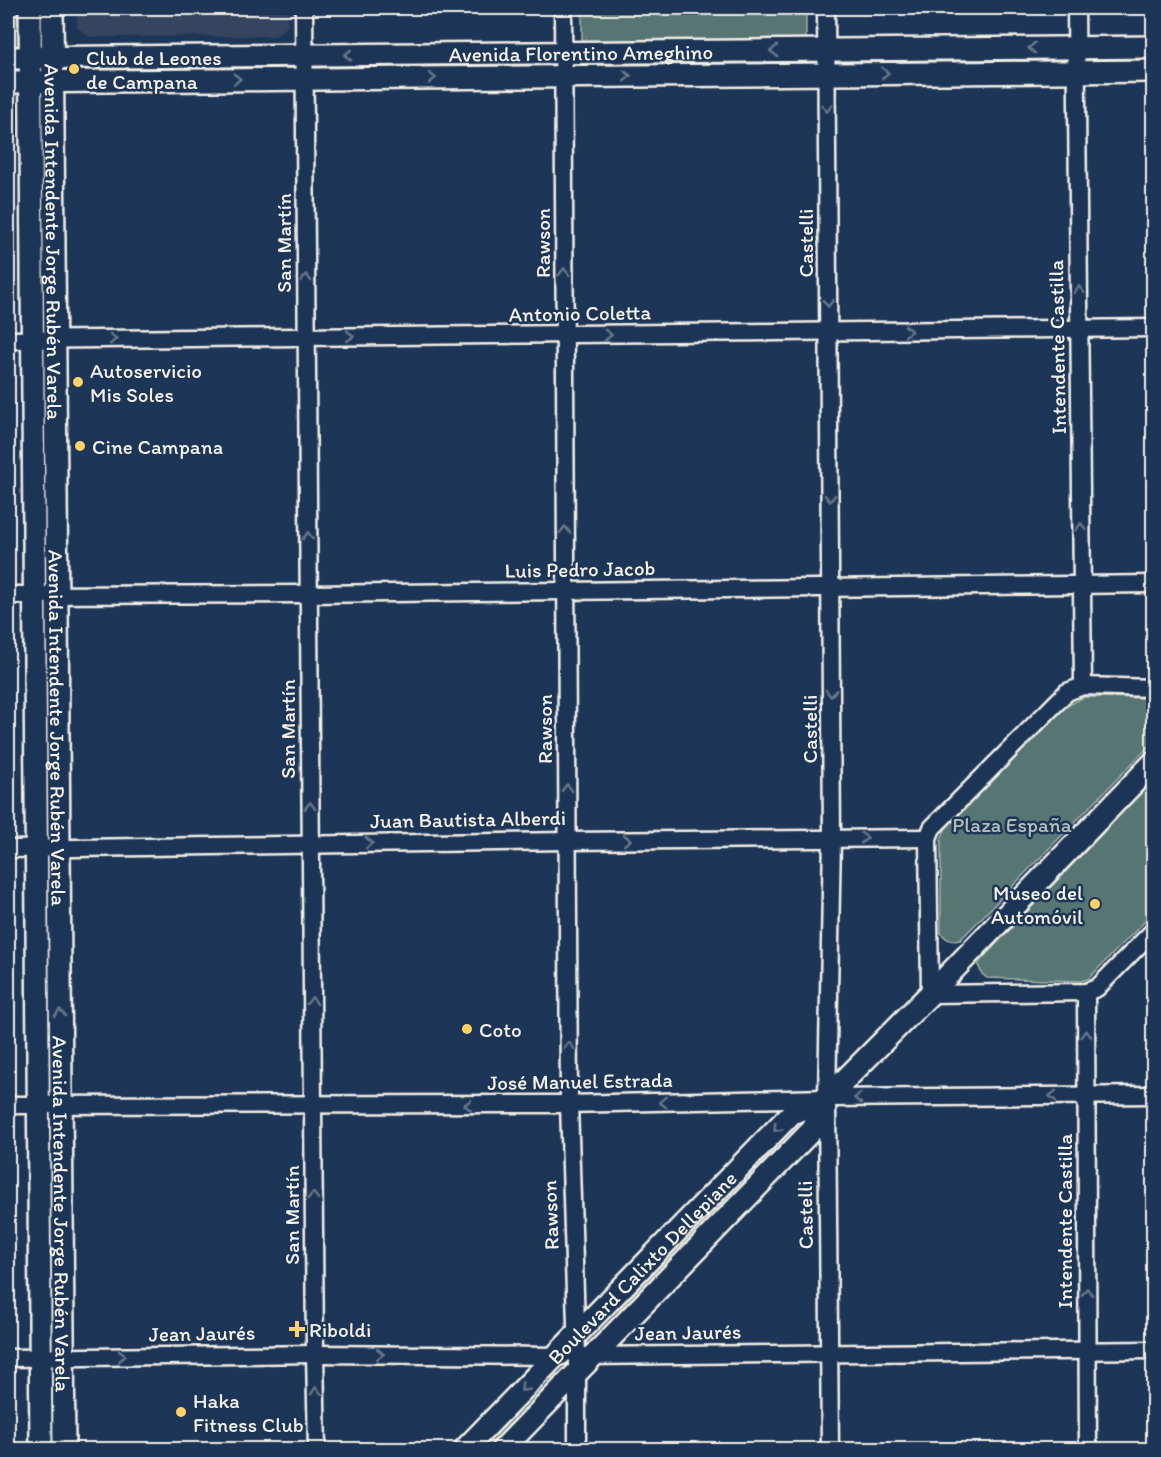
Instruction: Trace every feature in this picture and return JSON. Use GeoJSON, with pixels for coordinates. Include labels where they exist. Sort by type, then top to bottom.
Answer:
{"type":"FeatureCollection","features":[{"type":"Feature","properties":{"kind":"main road","name":"Avenida Intendente Jorge Rubén Varela"},"geometry":{"type":"LineString","coordinates":[[30,8],[41,1449]]}},
{"type":"Feature","properties":{"kind":"main road","name":"Avenida Intendente Jorge Rubén Varela"},"geometry":{"type":"LineString","coordinates":[[52,8],[64,1449]]}},
{"type":"Feature","properties":{"kind":"main road","name":"Avenida Florentino Ameghino"},"geometry":{"type":"LineString","coordinates":[[8,58],[1154,47]]}},
{"type":"Feature","properties":{"kind":"main road","name":"Avenida Florentino Ameghino"},"geometry":{"type":"LineString","coordinates":[[8,82],[1154,71]]}},
{"type":"Feature","properties":{"kind":"main road","name":"Boulevard Calixto Dellepiane"},"geometry":{"type":"LineString","coordinates":[[501,1449],[582,1361],[812,1130],[827,1098],[1154,762]]}},
{"type":"Feature","properties":{"kind":"main road","name":"Boulevard Calixto Dellepiane"},"geometry":{"type":"LineString","coordinates":[[464,1449],[792,1113],[827,1098]]}},
{"type":"Feature","properties":{"kind":"street","name":"San Martín"},"geometry":{"type":"LineString","coordinates":[[304,8],[317,1449]]}},
{"type":"Feature","properties":{"kind":"street","name":"Rawson"},"geometry":{"type":"LineString","coordinates":[[563,8],[569,1104],[576,1335],[582,1361],[576,1449]]}},
{"type":"Feature","properties":{"kind":"street","name":"Castelli"},"geometry":{"type":"LineString","coordinates":[[826,8],[832,838],[827,1098],[830,1449]]}},
{"type":"Feature","properties":{"kind":"street","name":"Intendente Castilla"},"geometry":{"type":"LineString","coordinates":[[1076,8],[1083,686]]}},
{"type":"Feature","properties":{"kind":"street","name":"Antonio Coletta"},"geometry":{"type":"LineString","coordinates":[[8,340],[306,336],[565,336],[1154,328]]}},
{"type":"Feature","properties":{"kind":"street","name":"Luis Pedro Jacob"},"geometry":{"type":"LineString","coordinates":[[8,595],[308,594],[1154,584]]}},
{"type":"Feature","properties":{"kind":"street"},"geometry":{"type":"LineString","coordinates":[[1154,688],[1083,686],[1067,692],[932,828],[928,838],[930,994],[1086,992],[1097,988],[1154,930]]}},
{"type":"Feature","properties":{"kind":"street","name":"Juan Bautista Alberdi"},"geometry":{"type":"LineString","coordinates":[[8,849],[928,838]]}},
{"type":"Feature","properties":{"kind":"street","name":"Intendente Castilla"},"geometry":{"type":"LineString","coordinates":[[1086,992],[1088,1449]]}},
{"type":"Feature","properties":{"kind":"street","name":"José Manuel Estrada"},"geometry":{"type":"LineString","coordinates":[[8,1106],[569,1104],[827,1098],[1154,1095]]}},
{"type":"Feature","properties":{"kind":"street","name":"Jean Jaurés"},"geometry":{"type":"LineString","coordinates":[[8,1358],[315,1353],[556,1356],[582,1361],[829,1353],[1154,1350]]}},
{"type":"Feature","properties":{"kind":"shaded area"},"geometry":{"type":"Polygon","coordinates":[[[77,8],[287,8],[288,26],[275,36],[89,37],[77,27],[77,8]]]}},
{"type":"Feature","properties":{"kind":"green space"},"geometry":{"type":"Polygon","coordinates":[[[8,8],[23,8],[24,28],[19,46],[8,52],[8,8]]]}},
{"type":"Feature","properties":{"kind":"green space"},"geometry":{"type":"Polygon","coordinates":[[[582,8],[806,8],[806,39],[582,42],[582,8]]]}},
{"type":"Feature","properties":{"kind":"green space"},"geometry":{"type":"Polygon","coordinates":[[[1058,57],[1058,62],[840,65],[839,62],[840,59],[1058,57]]]}},
{"type":"Feature","properties":{"kind":"green space"},"geometry":{"type":"Polygon","coordinates":[[[800,60],[800,65],[582,67],[581,64],[582,61],[800,60]]]}},
{"type":"Feature","properties":{"kind":"green space"},"geometry":{"type":"Polygon","coordinates":[[[546,62],[546,67],[328,69],[327,66],[328,64],[546,62]]]}},
{"type":"Feature","properties":{"kind":"green space"},"geometry":{"type":"Polygon","coordinates":[[[287,64],[287,70],[70,72],[68,69],[70,66],[287,64]]]}},
{"type":"Feature","properties":{"kind":"green space"},"geometry":{"type":"Polygon","coordinates":[[[41,365],[47,365],[47,560],[44,562],[41,365]]]}},
{"type":"Feature","properties":{"kind":"green space"},"geometry":{"type":"Polygon","coordinates":[[[43,619],[49,619],[50,814],[47,816],[43,619]]]}},
{"type":"Feature","properties":{"kind":"green space","name":"Plaza España"},"geometry":{"type":"Polygon","coordinates":[[[1084,697],[1153,698],[1153,742],[960,940],[947,939],[941,933],[941,839],[946,828],[1065,707],[1084,697]]]}},
{"type":"Feature","properties":{"kind":"green space","name":"Plaza España"},"geometry":{"type":"Polygon","coordinates":[[[1153,780],[1153,913],[1088,979],[1080,981],[987,978],[982,974],[978,965],[981,960],[1153,780]]]}},
{"type":"Feature","properties":{"kind":"green space"},"geometry":{"type":"Polygon","coordinates":[[[49,873],[52,875],[52,1070],[49,1071],[46,1070],[46,875],[49,873]]]}},
{"type":"Feature","properties":{"kind":"green space"},"geometry":{"type":"Polygon","coordinates":[[[51,1127],[54,1324],[51,1325],[48,1324],[48,1128],[51,1127]]]}},
{"type":"Feature","properties":{"kind":"green space"},"geometry":{"type":"Polygon","coordinates":[[[769,1144],[778,1154],[623,1313],[613,1305],[769,1144]]]}},
{"type":"Feature","properties":{"kind":"green space"},"geometry":{"type":"Polygon","coordinates":[[[537,1384],[546,1392],[490,1449],[473,1450],[537,1384]]]}},
{"type":"Feature","properties":{"kind":"place","name":"Club de Leones de Campana"},"geometry":{"type":"Point","coordinates":[74,69]}},
{"type":"Feature","properties":{"kind":"place","name":"Autoservicio Mis Soles"},"geometry":{"type":"Point","coordinates":[78,382]}},
{"type":"Feature","properties":{"kind":"place","name":"Cine Campana"},"geometry":{"type":"Point","coordinates":[80,446]}},
{"type":"Feature","properties":{"kind":"place","name":"Museo del Automóvil"},"geometry":{"type":"Point","coordinates":[1095,904]}},
{"type":"Feature","properties":{"kind":"place","name":"Coto"},"geometry":{"type":"Point","coordinates":[467,1029]}},
{"type":"Feature","properties":{"kind":"place","name":"Riboldi"},"geometry":{"type":"Point","coordinates":[297,1329]}},
{"type":"Feature","properties":{"kind":"place","name":"Haka Fitness Club"},"geometry":{"type":"Point","coordinates":[181,1412]}}]}
